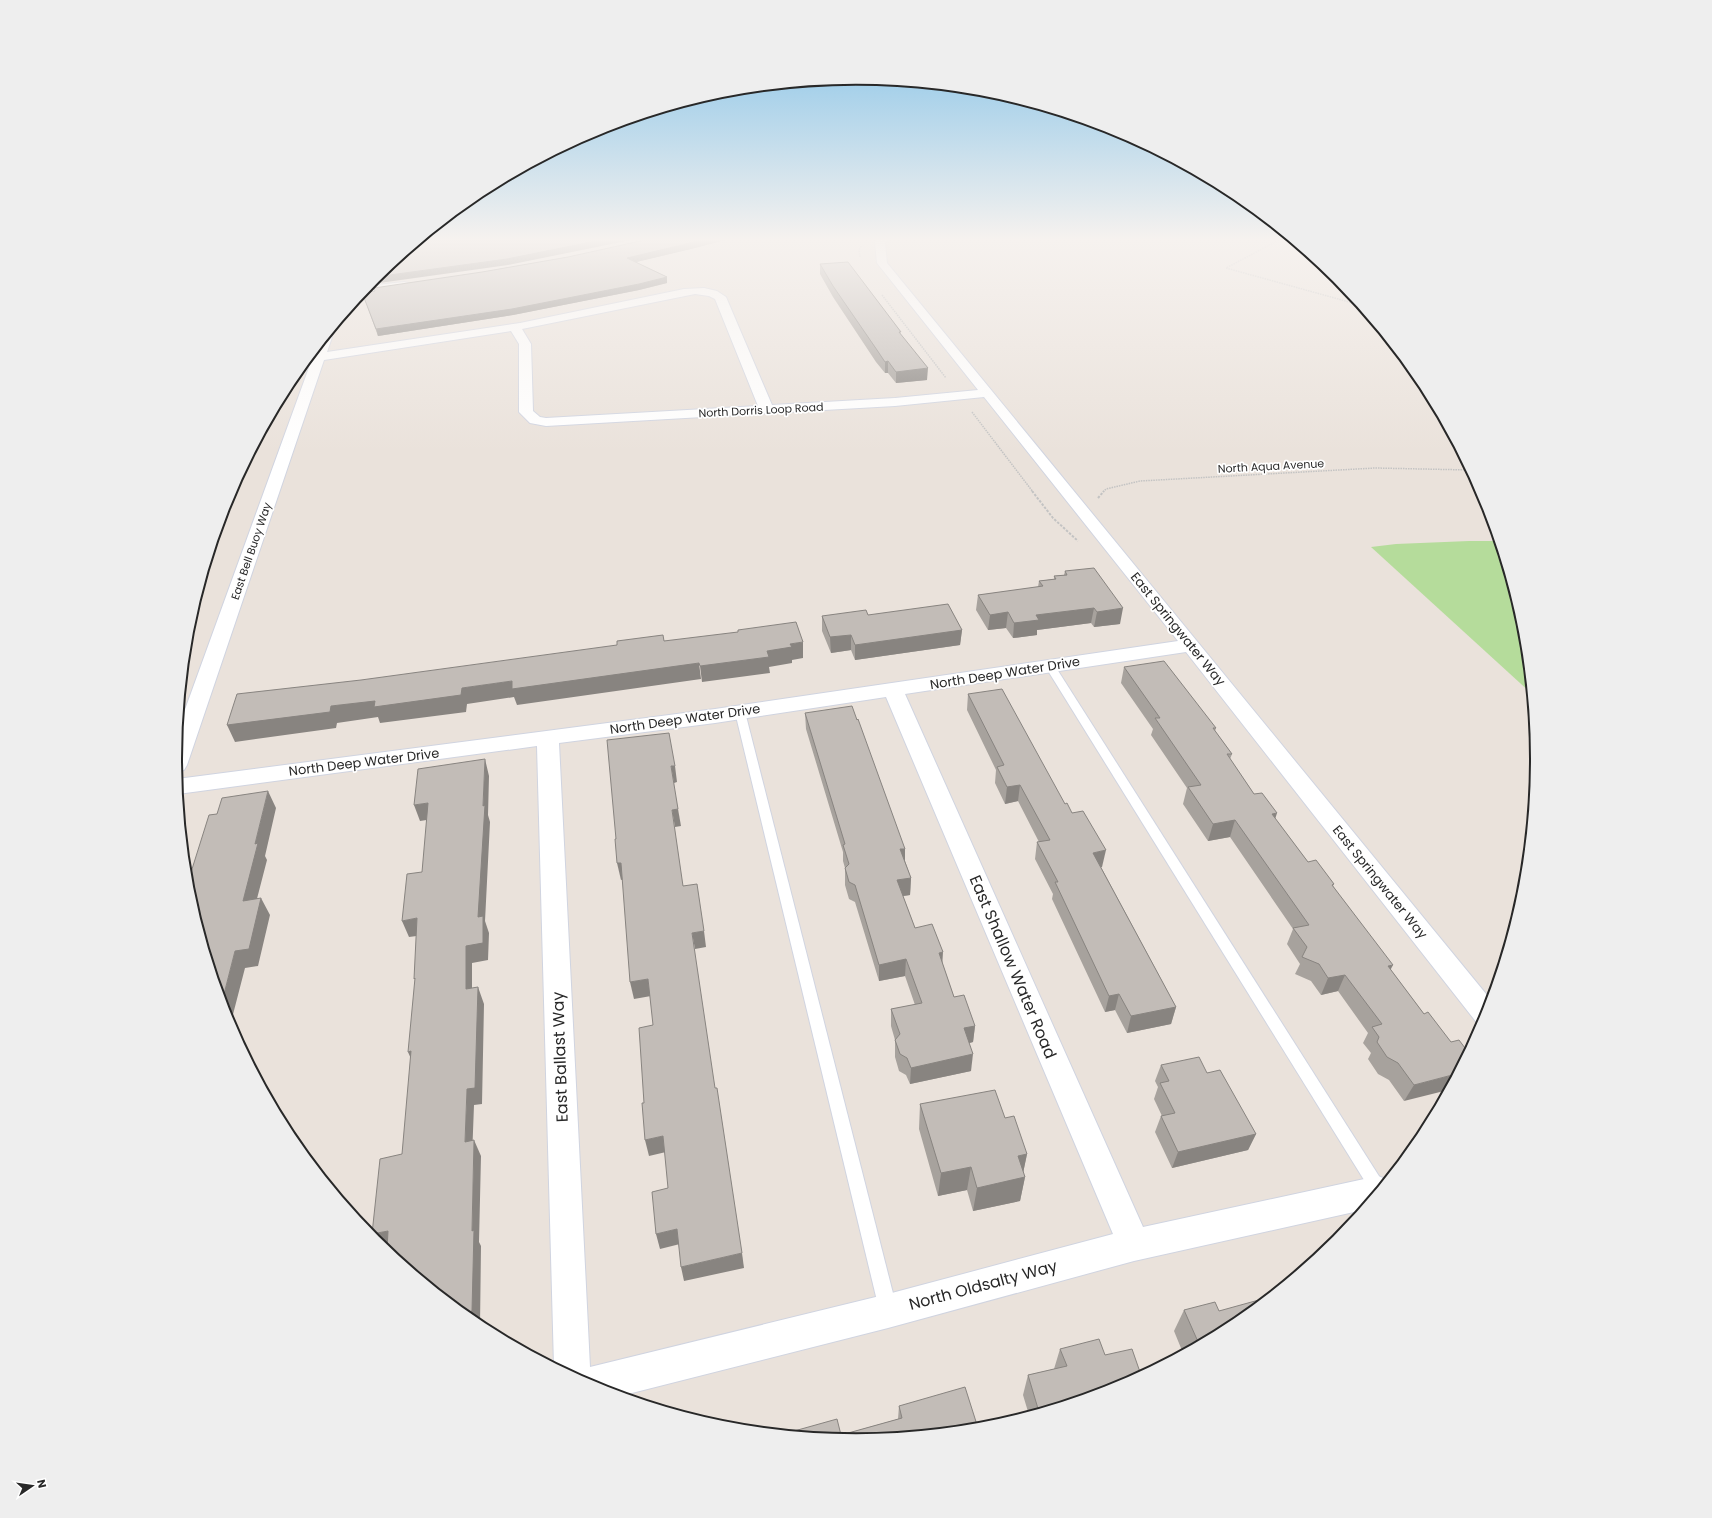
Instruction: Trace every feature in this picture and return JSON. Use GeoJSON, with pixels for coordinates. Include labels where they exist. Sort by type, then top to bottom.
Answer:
{"type":"FeatureCollection","features":[{"type":"Feature","properties":{"kind":"street"},"geometry":{"type":"LineString","coordinates":[[315,358],[432,341],[593,311]]}},
{"type":"Feature","properties":{"kind":"street"},"geometry":{"type":"LineString","coordinates":[[726,311],[767,410]]}},
{"type":"Feature","properties":{"kind":"street","name":"East Springwater Way"},"geometry":{"type":"LineString","coordinates":[[921,311],[1191,645],[1482,1009]]}},
{"type":"Feature","properties":{"kind":"street","name":"North Dorris Loop Road"},"geometry":{"type":"LineString","coordinates":[[513,327],[520,334],[525,344],[526,412],[535,420],[546,422],[895,402],[987,393]]}},
{"type":"Feature","properties":{"kind":"street","name":"East Bell Buoy Way"},"geometry":{"type":"LineString","coordinates":[[182,746],[311,363]]}},
{"type":"Feature","properties":{"kind":"street","name":"North Deep Water Drive"},"geometry":{"type":"LineString","coordinates":[[183,785],[740,712],[1191,645]]}},
{"type":"Feature","properties":{"kind":"street","name":"East Shallow Water Road"},"geometry":{"type":"LineString","coordinates":[[894,690],[1134,1245]]}},
{"type":"Feature","properties":{"kind":"street","name":"East Ballast Way"},"geometry":{"type":"LineString","coordinates":[[548,738],[572,1370]]}},
{"type":"Feature","properties":{"kind":"street","name":"North Oldsalty Way"},"geometry":{"type":"LineString","coordinates":[[600,1383],[888,1311],[1134,1245],[1372,1192]]}},
{"type":"Feature","properties":{"kind":"lane"},"geometry":{"type":"LineString","coordinates":[[1050,666],[1376,1187]]}},
{"type":"Feature","properties":{"kind":"lane"},"geometry":{"type":"LineString","coordinates":[[740,712],[888,1311]]}},
{"type":"Feature","properties":{"kind":"path"},"geometry":{"type":"LineString","coordinates":[[894,311],[1054,518],[1080,542]]}},
{"type":"Feature","properties":{"kind":"path","name":"North Aqua Avenue"},"geometry":{"type":"LineString","coordinates":[[1085,514],[1106,489],[1140,481],[1375,468],[1464,470]]}},
{"type":"Feature","properties":{"kind":"green space"},"geometry":{"type":"Polygon","coordinates":[[[1494,541],[1507,585],[1517,628],[1526,688],[1371,547],[1396,544],[1494,541]]]}},
{"type":"Feature","properties":{"kind":"building"},"geometry":{"type":"Polygon","coordinates":[[[369,311],[499,311],[376,329],[369,311]]]}},
{"type":"Feature","properties":{"kind":"building"},"geometry":{"type":"Polygon","coordinates":[[[850,311],[885,311],[901,332],[899,332],[928,368],[896,372],[888,361],[885,362],[850,311]]]}},
{"type":"Feature","properties":{"kind":"building"},"geometry":{"type":"Polygon","coordinates":[[[1094,568],[1123,608],[1097,612],[1094,608],[1036,615],[1039,620],[1014,623],[1008,612],[990,615],[978,595],[1043,586],[1039,581],[1056,579],[1054,576],[1067,575],[1065,571],[1094,568]]]}},
{"type":"Feature","properties":{"kind":"building"},"geometry":{"type":"Polygon","coordinates":[[[948,604],[962,630],[855,645],[851,635],[830,637],[822,616],[866,610],[868,615],[948,604]]]}},
{"type":"Feature","properties":{"kind":"building"},"geometry":{"type":"Polygon","coordinates":[[[796,622],[803,642],[790,644],[792,647],[767,651],[769,657],[700,666],[699,663],[512,689],[512,681],[462,688],[461,695],[374,707],[375,701],[331,706],[330,712],[227,725],[237,694],[361,680],[617,645],[617,641],[663,635],[664,641],[738,632],[738,630],[796,622]]]}},
{"type":"Feature","properties":{"kind":"building"},"geometry":{"type":"Polygon","coordinates":[[[1164,661],[1216,728],[1213,728],[1232,754],[1227,754],[1254,794],[1262,793],[1277,813],[1272,814],[1308,862],[1316,860],[1334,884],[1332,885],[1393,965],[1388,966],[1424,1014],[1428,1012],[1451,1042],[1459,1040],[1465,1047],[1451,1075],[1414,1085],[1398,1063],[1387,1057],[1377,1042],[1379,1037],[1372,1027],[1382,1024],[1345,975],[1328,978],[1319,964],[1302,957],[1307,947],[1293,928],[1309,925],[1235,820],[1213,824],[1188,787],[1201,785],[1155,718],[1160,718],[1124,667],[1164,661]]]}},
{"type":"Feature","properties":{"kind":"building"},"geometry":{"type":"Polygon","coordinates":[[[1002,689],[1065,804],[1067,803],[1072,813],[1083,811],[1106,850],[1093,853],[1176,1007],[1131,1016],[1119,994],[1109,996],[1055,882],[1058,882],[1037,842],[1050,840],[1020,785],[1007,787],[997,767],[1004,765],[968,694],[1002,689]]]}},
{"type":"Feature","properties":{"kind":"building"},"geometry":{"type":"Polygon","coordinates":[[[852,706],[905,849],[900,849],[911,878],[897,880],[915,928],[932,924],[943,952],[939,953],[954,997],[964,995],[975,1026],[964,1028],[973,1054],[911,1068],[907,1058],[900,1054],[895,1040],[900,1034],[891,1009],[922,1003],[906,959],[879,965],[855,885],[849,882],[845,868],[849,864],[843,845],[845,844],[805,713],[852,706]]]}},
{"type":"Feature","properties":{"kind":"building"},"geometry":{"type":"Polygon","coordinates":[[[669,733],[675,766],[671,766],[678,809],[672,810],[683,886],[697,884],[704,931],[692,933],[715,1088],[717,1088],[742,1253],[681,1267],[677,1229],[656,1234],[652,1192],[668,1188],[663,1136],[645,1140],[639,1028],[653,1025],[648,979],[630,982],[621,863],[617,863],[607,740],[669,733]]]}},
{"type":"Feature","properties":{"kind":"building"},"geometry":{"type":"Polygon","coordinates":[[[485,759],[483,806],[485,805],[478,917],[483,916],[483,943],[466,946],[466,989],[478,987],[475,1088],[467,1089],[465,1142],[474,1140],[472,1231],[474,1230],[471,1311],[446,1294],[387,1244],[388,1231],[376,1233],[373,1229],[380,1159],[402,1154],[411,1051],[408,1052],[415,978],[414,979],[417,918],[402,921],[407,874],[422,872],[428,803],[414,805],[418,769],[485,759]]]}},
{"type":"Feature","properties":{"kind":"building"},"geometry":{"type":"Polygon","coordinates":[[[268,791],[255,844],[258,843],[243,901],[261,898],[249,949],[235,951],[224,993],[205,933],[192,870],[209,815],[217,814],[222,798],[268,791]]]}},
{"type":"Feature","properties":{"kind":"building"},"geometry":{"type":"Polygon","coordinates":[[[1199,1057],[1207,1073],[1220,1070],[1256,1134],[1178,1152],[1161,1116],[1175,1113],[1160,1083],[1169,1081],[1161,1065],[1199,1057]]]}},
{"type":"Feature","properties":{"kind":"building"},"geometry":{"type":"Polygon","coordinates":[[[995,1090],[1005,1118],[1014,1116],[1027,1154],[1018,1156],[1025,1177],[977,1188],[971,1167],[941,1173],[920,1104],[995,1090]]]}},
{"type":"Feature","properties":{"kind":"building"},"geometry":{"type":"Polygon","coordinates":[[[1256,1301],[1197,1340],[1184,1310],[1215,1302],[1219,1311],[1256,1301]]]}},
{"type":"Feature","properties":{"kind":"building"},"geometry":{"type":"Polygon","coordinates":[[[1099,1339],[1105,1355],[1132,1349],[1139,1370],[1114,1382],[1038,1408],[1028,1375],[1067,1366],[1060,1349],[1099,1339]]]}},
{"type":"Feature","properties":{"kind":"building"},"geometry":{"type":"Polygon","coordinates":[[[965,1387],[976,1422],[900,1432],[849,1433],[902,1418],[899,1406],[965,1387]]]}},
{"type":"Feature","properties":{"kind":"building"},"geometry":{"type":"Polygon","coordinates":[[[837,1419],[840,1433],[797,1430],[837,1419]]]}}]}
